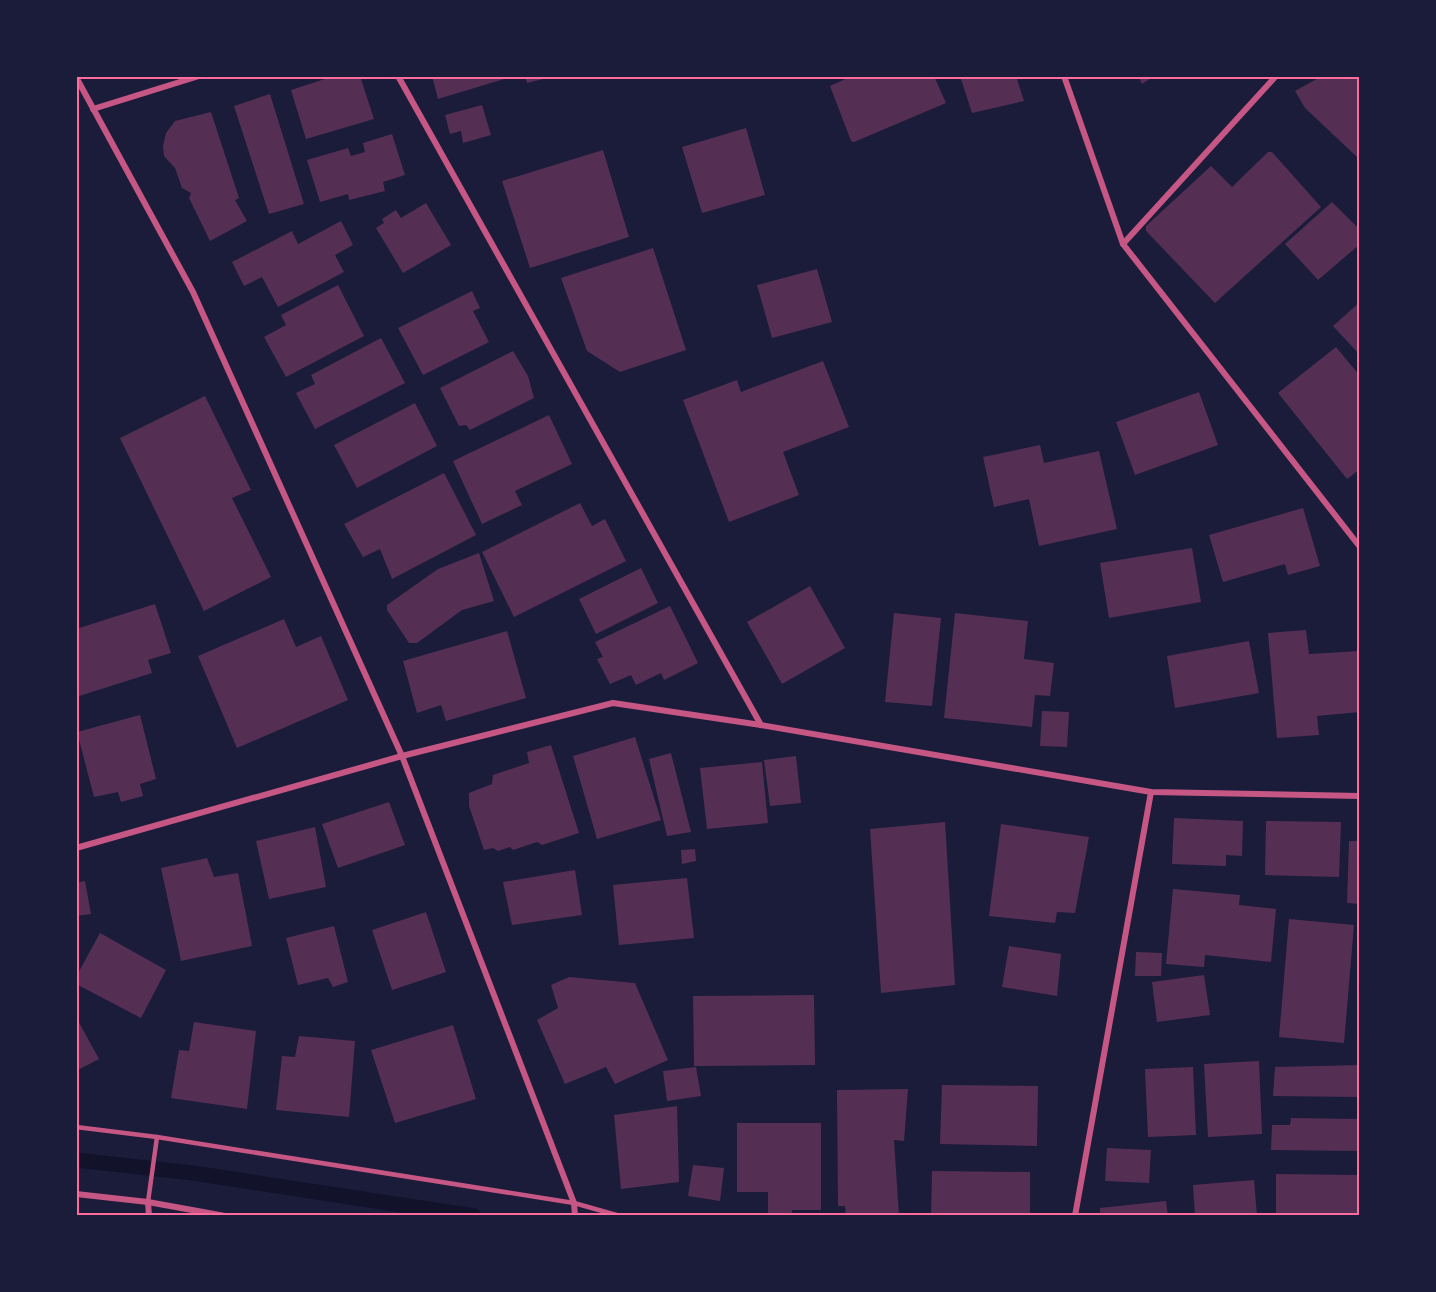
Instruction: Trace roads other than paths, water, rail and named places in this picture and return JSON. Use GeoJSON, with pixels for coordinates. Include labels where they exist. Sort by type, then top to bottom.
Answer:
{"type":"FeatureCollection","features":[{"type":"Feature","properties":{"kind":"street"},"geometry":{"type":"LineString","coordinates":[[93,108],[199,76]]}},
{"type":"Feature","properties":{"kind":"street"},"geometry":{"type":"LineString","coordinates":[[398,76],[761,725]]}},
{"type":"Feature","properties":{"kind":"street"},"geometry":{"type":"LineString","coordinates":[[1064,76],[1123,244],[1359,547]]}},
{"type":"Feature","properties":{"kind":"street"},"geometry":{"type":"LineString","coordinates":[[1123,244],[1276,76]]}},
{"type":"Feature","properties":{"kind":"street"},"geometry":{"type":"LineString","coordinates":[[76,78],[193,292],[402,756],[574,1203],[575,1215]]}},
{"type":"Feature","properties":{"kind":"street"},"geometry":{"type":"LineString","coordinates":[[76,848],[402,756],[613,703],[761,725],[1150,792],[1359,795]]}},
{"type":"Feature","properties":{"kind":"street"},"geometry":{"type":"LineString","coordinates":[[1074,1215],[1150,792]]}},
{"type":"Feature","properties":{"kind":"street"},"geometry":{"type":"LineString","coordinates":[[76,1194],[225,1215]]}},
{"type":"Feature","properties":{"kind":"street"},"geometry":{"type":"LineString","coordinates":[[148,1203],[148,1215]]}},
{"type":"Feature","properties":{"kind":"lane"},"geometry":{"type":"LineString","coordinates":[[76,1126],[574,1203],[620,1215]]}},
{"type":"Feature","properties":{"kind":"lane"},"geometry":{"type":"LineString","coordinates":[[148,1203],[157,1137]]}},
{"type":"Feature","properties":{"kind":"waterway"},"geometry":{"type":"LineString","coordinates":[[76,1160],[193,1173],[474,1216]]}}]}
